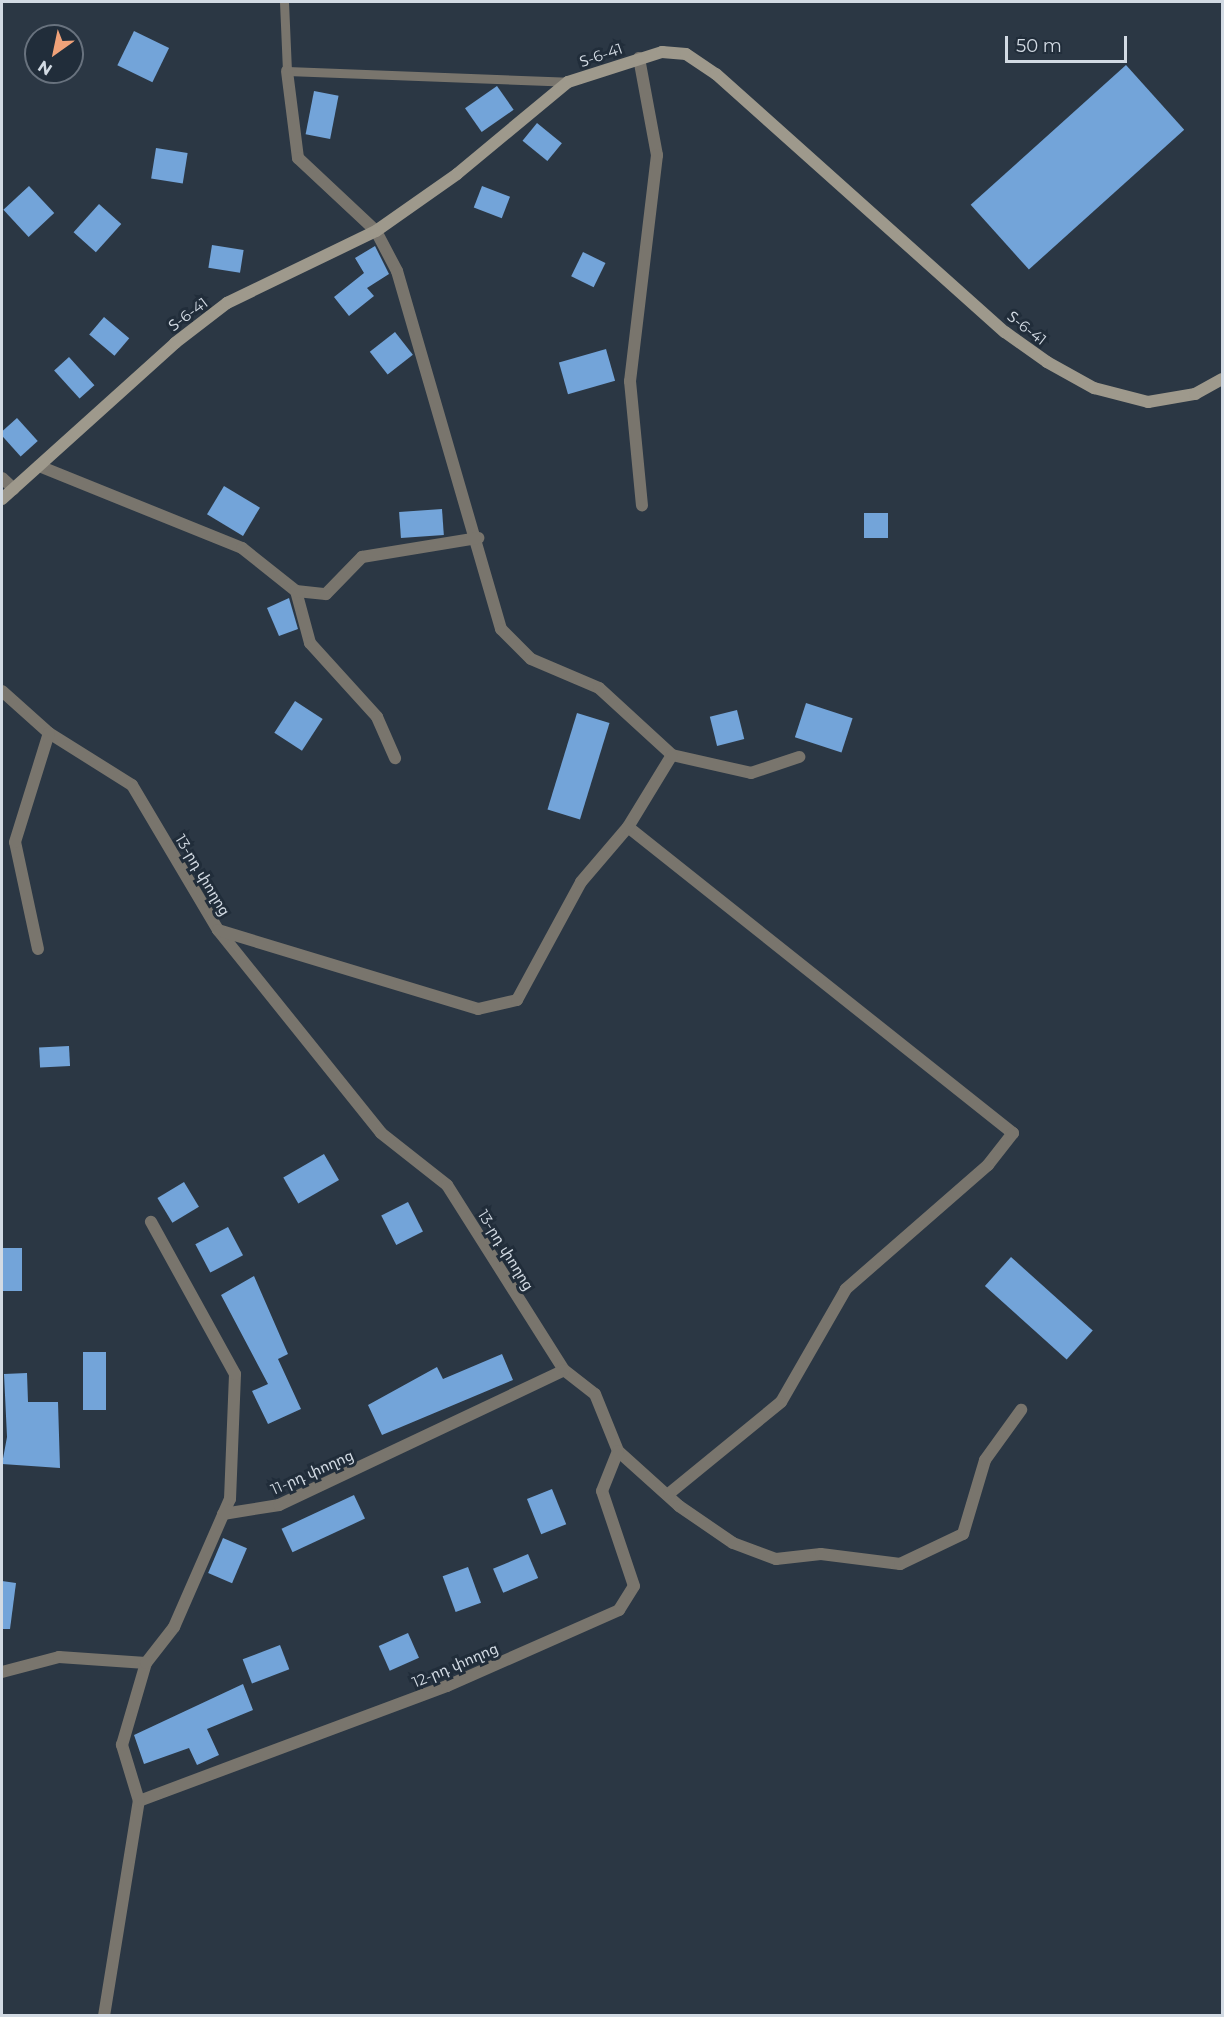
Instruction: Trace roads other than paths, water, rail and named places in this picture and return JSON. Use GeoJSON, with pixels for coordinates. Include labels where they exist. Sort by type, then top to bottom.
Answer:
{"type":"FeatureCollection","features":[{"type":"Feature","properties":{"kind":"main road","name":"Տ-6-41"},"geometry":{"type":"LineString","coordinates":[[2,499],[175,343],[227,303],[376,231],[457,174],[568,82],[662,52],[687,54],[716,74],[1005,332],[1094,388],[1148,402],[1195,394],[1222,379]]}},
{"type":"Feature","properties":{"kind":"street"},"geometry":{"type":"LineString","coordinates":[[639,58],[657,155],[630,381],[642,505]]}},
{"type":"Feature","properties":{"kind":"street"},"geometry":{"type":"LineString","coordinates":[[287,71],[298,158],[376,231],[397,271],[478,538],[501,629],[531,658],[599,688],[672,755],[751,772],[798,757]]}},
{"type":"Feature","properties":{"kind":"street"},"geometry":{"type":"LineString","coordinates":[[39,466],[242,548],[296,591],[326,594],[362,557],[478,538]]}},
{"type":"Feature","properties":{"kind":"street"},"geometry":{"type":"LineString","coordinates":[[2,478],[14,489]]}},
{"type":"Feature","properties":{"kind":"street"},"geometry":{"type":"LineString","coordinates":[[296,591],[310,643],[377,717],[395,758]]}},
{"type":"Feature","properties":{"kind":"street","name":"13-րդ փողոց"},"geometry":{"type":"LineString","coordinates":[[2,691],[49,733],[132,785],[218,930],[381,1133],[447,1185],[564,1370],[595,1394],[618,1451],[733,1543],[776,1559],[821,1554],[900,1564],[963,1534],[985,1460],[1021,1410]]}},
{"type":"Feature","properties":{"kind":"street"},"geometry":{"type":"LineString","coordinates":[[38,949],[15,843],[49,733]]}},
{"type":"Feature","properties":{"kind":"street"},"geometry":{"type":"LineString","coordinates":[[218,930],[478,1009],[517,1000],[580,882],[628,827],[672,755]]}},
{"type":"Feature","properties":{"kind":"street"},"geometry":{"type":"LineString","coordinates":[[628,827],[1013,1133],[988,1165],[846,1289],[782,1402],[670,1494]]}},
{"type":"Feature","properties":{"kind":"street"},"geometry":{"type":"LineString","coordinates":[[104,2016],[139,1801],[122,1745],[146,1663],[174,1627],[230,1499],[235,1374],[151,1222]]}},
{"type":"Feature","properties":{"kind":"street","name":"11-րդ փողոց"},"geometry":{"type":"LineString","coordinates":[[223,1514],[279,1505],[564,1370]]}},
{"type":"Feature","properties":{"kind":"street","name":"12-րդ փողոց"},"geometry":{"type":"LineString","coordinates":[[139,1801],[447,1686],[619,1611],[634,1586],[602,1491],[618,1451]]}},
{"type":"Feature","properties":{"kind":"street"},"geometry":{"type":"LineString","coordinates":[[2,1672],[59,1657],[146,1663]]}},
{"type":"Feature","properties":{"kind":"lane"},"geometry":{"type":"LineString","coordinates":[[284,2],[287,71],[568,82]]}}]}
